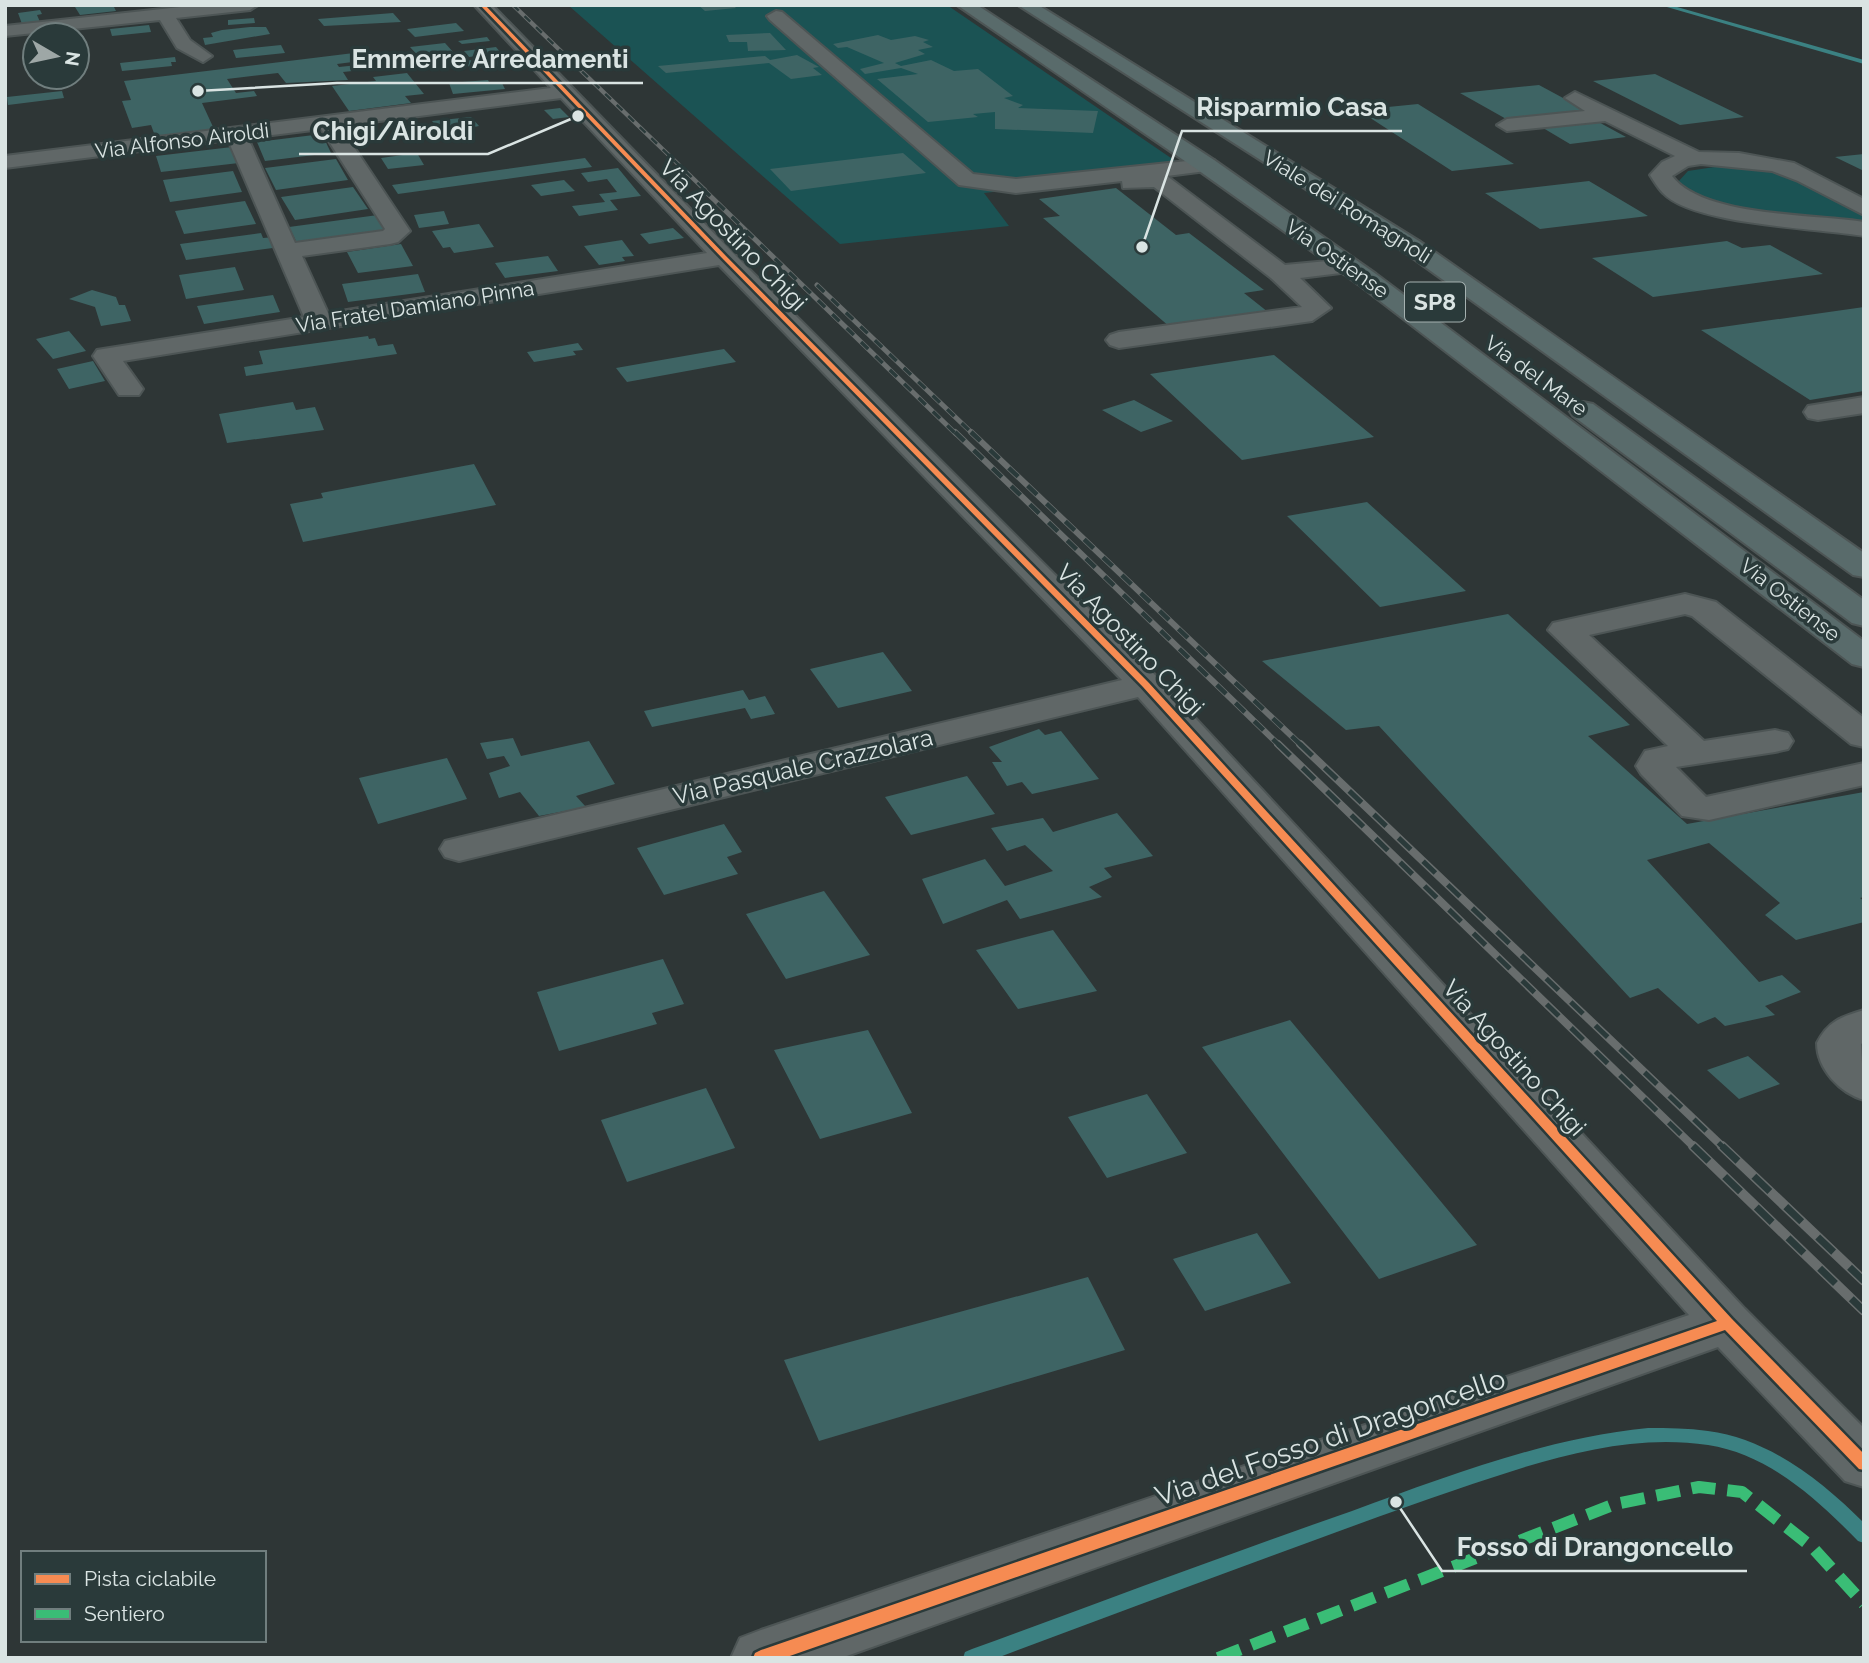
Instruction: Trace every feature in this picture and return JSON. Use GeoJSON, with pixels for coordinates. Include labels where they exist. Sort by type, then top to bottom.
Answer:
{"type":"FeatureCollection","features":[{"type":"Feature","properties":{"kind":"main road","name":"Via Ostiense"},"geometry":{"type":"LineString","coordinates":[[965,5],[1206,165],[1349,266],[1864,657]]}},
{"type":"Feature","properties":{"kind":"main road","name":"Via del Mare"},"geometry":{"type":"LineString","coordinates":[[993,5],[1308,212],[1491,343]]}},
{"type":"Feature","properties":{"kind":"main road","name":"Viale dei Romagnoli"},"geometry":{"type":"LineString","coordinates":[[1026,5],[1418,251],[1864,568]]}},
{"type":"Feature","properties":{"kind":"main road","name":"Via del Mare"},"geometry":{"type":"LineString","coordinates":[[1568,399],[1864,616]]}},
{"type":"Feature","properties":{"kind":"street"},"geometry":{"type":"LineString","coordinates":[[5,31],[250,5]]}},
{"type":"Feature","properties":{"kind":"street","name":"Via Agostino Chigi"},"geometry":{"type":"LineString","coordinates":[[482,5],[724,257],[1146,685],[1727,1323]]}},
{"type":"Feature","properties":{"kind":"street"},"geometry":{"type":"LineString","coordinates":[[165,14],[183,44],[203,56]]}},
{"type":"Feature","properties":{"kind":"street"},"geometry":{"type":"LineString","coordinates":[[776,16],[967,180],[1016,186],[1206,165]]}},
{"type":"Feature","properties":{"kind":"street","name":"Via Alfonso Airoldi"},"geometry":{"type":"LineString","coordinates":[[5,162],[566,92]]}},
{"type":"Feature","properties":{"kind":"street"},"geometry":{"type":"LineString","coordinates":[[1575,98],[1696,159]]}},
{"type":"Feature","properties":{"kind":"street"},"geometry":{"type":"LineString","coordinates":[[1507,125],[1604,114]]}},
{"type":"Feature","properties":{"kind":"street"},"geometry":{"type":"LineString","coordinates":[[286,251],[390,237],[398,231],[328,123]]}},
{"type":"Feature","properties":{"kind":"street"},"geometry":{"type":"LineString","coordinates":[[236,135],[319,322]]}},
{"type":"Feature","properties":{"kind":"street"},"geometry":{"type":"LineString","coordinates":[[1864,208],[1778,166],[1733,159],[1696,159],[1669,166],[1661,175],[1671,190],[1695,204],[1739,213],[1817,220],[1864,229]]}},
{"type":"Feature","properties":{"kind":"street"},"geometry":{"type":"LineString","coordinates":[[1013,207],[1007,199],[1159,180],[1280,273],[1318,308],[1303,316],[1119,340]]}},
{"type":"Feature","properties":{"kind":"street","name":"Via Fratel Damiano Pinna"},"geometry":{"type":"LineString","coordinates":[[129,389],[106,356],[724,257]]}},
{"type":"Feature","properties":{"kind":"street"},"geometry":{"type":"LineString","coordinates":[[1280,273],[1349,266]]}},
{"type":"Feature","properties":{"kind":"street"},"geometry":{"type":"LineString","coordinates":[[1818,412],[1864,405]]}},
{"type":"Feature","properties":{"kind":"street"},"geometry":{"type":"LineString","coordinates":[[1696,753],[1565,630],[1685,604],[1704,609],[1864,736]]}},
{"type":"Feature","properties":{"kind":"street"},"geometry":{"type":"LineString","coordinates":[[1723,624],[1747,620],[1759,623],[1864,706]]}},
{"type":"Feature","properties":{"kind":"street","name":"Via Pasquale Crazzolara"},"geometry":{"type":"LineString","coordinates":[[458,849],[1146,685]]}},
{"type":"Feature","properties":{"kind":"street"},"geometry":{"type":"LineString","coordinates":[[1775,741],[1658,759],[1654,766],[1695,808],[1709,809],[1850,780]]}},
{"type":"Feature","properties":{"kind":"street"},"geometry":{"type":"LineString","coordinates":[[1864,1026],[1848,1029],[1840,1037],[1837,1047],[1850,1072],[1864,1084]]}},
{"type":"Feature","properties":{"kind":"street"},"geometry":{"type":"LineString","coordinates":[[1727,1323],[1864,1464]]}},
{"type":"Feature","properties":{"kind":"street","name":"Via del Fosso di Dragoncello"},"geometry":{"type":"LineString","coordinates":[[761,1658],[1727,1323]]}},
{"type":"Feature","properties":{"kind":"shaded area"},"geometry":{"type":"Polygon","coordinates":[[[568,5],[947,5],[1190,171],[984,193],[1009,226],[840,244],[568,5]]]}},
{"type":"Feature","properties":{"kind":"shaded area"},"geometry":{"type":"Polygon","coordinates":[[[1721,166],[1763,169],[1790,176],[1864,214],[1864,224],[1821,216],[1738,209],[1689,194],[1678,182],[1688,171],[1721,166]]]}},
{"type":"Feature","properties":{"kind":"building"},"geometry":{"type":"Polygon","coordinates":[[[113,5],[116,11],[80,15],[75,7],[113,5]]]}},
{"type":"Feature","properties":{"kind":"building"},"geometry":{"type":"Polygon","coordinates":[[[698,5],[733,5],[736,8],[705,11],[698,5]]]}},
{"type":"Feature","properties":{"kind":"building"},"geometry":{"type":"Polygon","coordinates":[[[40,10],[42,14],[37,15],[40,21],[21,21],[18,13],[40,10]]]}},
{"type":"Feature","properties":{"kind":"building"},"geometry":{"type":"Polygon","coordinates":[[[393,13],[401,22],[324,26],[318,19],[393,13]]]}},
{"type":"Feature","properties":{"kind":"building"},"geometry":{"type":"Polygon","coordinates":[[[254,18],[255,23],[228,25],[228,20],[254,18]]]}},
{"type":"Feature","properties":{"kind":"building"},"geometry":{"type":"Polygon","coordinates":[[[456,23],[464,31],[415,37],[407,29],[456,23]]]}},
{"type":"Feature","properties":{"kind":"building"},"geometry":{"type":"Polygon","coordinates":[[[149,25],[151,32],[112,36],[110,29],[149,25]]]}},
{"type":"Feature","properties":{"kind":"building"},"geometry":{"type":"Polygon","coordinates":[[[266,27],[270,34],[205,45],[203,38],[213,37],[211,33],[266,27]]]}},
{"type":"Feature","properties":{"kind":"building"},"geometry":{"type":"Polygon","coordinates":[[[770,33],[786,50],[748,51],[747,42],[729,42],[726,35],[770,33]]]}},
{"type":"Feature","properties":{"kind":"building"},"geometry":{"type":"Polygon","coordinates":[[[878,35],[891,40],[915,36],[929,40],[923,42],[933,47],[918,50],[925,54],[895,63],[901,66],[931,60],[954,71],[978,69],[1013,96],[1004,98],[1023,105],[1018,108],[1098,111],[1093,133],[995,129],[995,112],[973,114],[978,117],[928,122],[877,79],[918,74],[901,68],[865,74],[860,69],[884,63],[833,44],[878,35]]]}},
{"type":"Feature","properties":{"kind":"building"},"geometry":{"type":"Polygon","coordinates":[[[487,37],[490,41],[462,44],[458,41],[487,37]]]}},
{"type":"Feature","properties":{"kind":"building"},"geometry":{"type":"Polygon","coordinates":[[[445,43],[454,53],[419,57],[410,47],[445,43]]]}},
{"type":"Feature","properties":{"kind":"building"},"geometry":{"type":"Polygon","coordinates":[[[281,45],[285,53],[236,58],[233,50],[281,45]]]}},
{"type":"Feature","properties":{"kind":"building"},"geometry":{"type":"Polygon","coordinates":[[[496,47],[501,53],[469,57],[464,51],[496,47]]]}},
{"type":"Feature","properties":{"kind":"building"},"geometry":{"type":"Polygon","coordinates":[[[362,52],[368,60],[337,64],[339,67],[358,65],[362,70],[343,72],[348,80],[286,83],[278,73],[227,79],[236,93],[254,91],[257,96],[202,103],[214,129],[155,136],[151,125],[132,128],[122,101],[131,100],[124,81],[362,52]]]}},
{"type":"Feature","properties":{"kind":"building"},"geometry":{"type":"Polygon","coordinates":[[[797,55],[819,67],[813,68],[822,75],[791,79],[769,63],[666,73],[658,66],[765,56],[770,60],[797,55]]]}},
{"type":"Feature","properties":{"kind":"building"},"geometry":{"type":"Polygon","coordinates":[[[505,56],[513,65],[470,68],[464,61],[505,56]]]}},
{"type":"Feature","properties":{"kind":"building"},"geometry":{"type":"Polygon","coordinates":[[[175,57],[176,62],[171,62],[172,66],[122,71],[120,63],[175,57]]]}},
{"type":"Feature","properties":{"kind":"building"},"geometry":{"type":"Polygon","coordinates":[[[407,73],[424,94],[405,96],[411,103],[349,111],[332,86],[376,81],[373,77],[407,73]]]}},
{"type":"Feature","properties":{"kind":"building"},"geometry":{"type":"Polygon","coordinates":[[[1655,74],[1744,117],[1680,125],[1593,81],[1655,74]]]}},
{"type":"Feature","properties":{"kind":"building"},"geometry":{"type":"Polygon","coordinates":[[[488,80],[490,84],[502,83],[505,89],[453,94],[449,83],[488,80]]]}},
{"type":"Feature","properties":{"kind":"building"},"geometry":{"type":"Polygon","coordinates":[[[1539,85],[1589,112],[1508,120],[1460,93],[1539,85]]]}},
{"type":"Feature","properties":{"kind":"building"},"geometry":{"type":"Polygon","coordinates":[[[62,91],[64,98],[8,105],[7,97],[62,91]]]}},
{"type":"Feature","properties":{"kind":"building"},"geometry":{"type":"Polygon","coordinates":[[[1418,104],[1514,164],[1452,171],[1358,110],[1418,104]]]}},
{"type":"Feature","properties":{"kind":"building"},"geometry":{"type":"Polygon","coordinates":[[[560,108],[569,117],[553,119],[544,110],[560,108]]]}},
{"type":"Feature","properties":{"kind":"building"},"geometry":{"type":"Polygon","coordinates":[[[471,117],[479,126],[469,128],[472,132],[443,135],[432,121],[471,117]]]}},
{"type":"Feature","properties":{"kind":"building"},"geometry":{"type":"Polygon","coordinates":[[[1593,119],[1626,137],[1570,144],[1538,125],[1593,119]]]}},
{"type":"Feature","properties":{"kind":"building"},"geometry":{"type":"Polygon","coordinates":[[[322,134],[331,153],[265,161],[257,142],[322,134]]]}},
{"type":"Feature","properties":{"kind":"building"},"geometry":{"type":"Polygon","coordinates":[[[232,147],[239,163],[161,172],[156,156],[232,147]]]}},
{"type":"Feature","properties":{"kind":"building"},"geometry":{"type":"Polygon","coordinates":[[[417,153],[424,165],[388,169],[381,158],[417,153]]]}},
{"type":"Feature","properties":{"kind":"building"},"geometry":{"type":"Polygon","coordinates":[[[903,153],[926,173],[791,191],[770,169],[903,153]]]}},
{"type":"Feature","properties":{"kind":"building"},"geometry":{"type":"Polygon","coordinates":[[[1864,154],[1864,171],[1835,157],[1864,154]]]}},
{"type":"Feature","properties":{"kind":"building"},"geometry":{"type":"Polygon","coordinates":[[[585,158],[592,167],[398,194],[392,185],[585,158]]]}},
{"type":"Feature","properties":{"kind":"building"},"geometry":{"type":"Polygon","coordinates":[[[336,159],[348,180],[276,190],[265,168],[336,159]]]}},
{"type":"Feature","properties":{"kind":"building"},"geometry":{"type":"Polygon","coordinates":[[[618,168],[641,196],[610,200],[618,210],[579,216],[572,206],[605,202],[599,194],[617,192],[607,179],[588,182],[581,173],[618,168]]]}},
{"type":"Feature","properties":{"kind":"building"},"geometry":{"type":"Polygon","coordinates":[[[233,171],[242,192],[170,202],[163,180],[233,171]]]}},
{"type":"Feature","properties":{"kind":"building"},"geometry":{"type":"Polygon","coordinates":[[[564,180],[575,191],[541,196],[531,185],[564,180]]]}},
{"type":"Feature","properties":{"kind":"building"},"geometry":{"type":"Polygon","coordinates":[[[1589,181],[1648,216],[1540,229],[1485,193],[1589,181]]]}},
{"type":"Feature","properties":{"kind":"building"},"geometry":{"type":"Polygon","coordinates":[[[353,187],[368,209],[295,220],[281,197],[353,187]]]}},
{"type":"Feature","properties":{"kind":"building"},"geometry":{"type":"Polygon","coordinates":[[[1116,188],[1176,235],[1189,233],[1264,290],[1244,293],[1268,312],[1170,327],[1043,218],[1060,216],[1039,199],[1116,188]]]}},
{"type":"Feature","properties":{"kind":"building"},"geometry":{"type":"Polygon","coordinates":[[[245,201],[256,224],[184,234],[175,211],[245,201]]]}},
{"type":"Feature","properties":{"kind":"building"},"geometry":{"type":"Polygon","coordinates":[[[444,211],[449,224],[419,228],[414,215],[444,211]]]}},
{"type":"Feature","properties":{"kind":"building"},"geometry":{"type":"Polygon","coordinates":[[[378,215],[387,231],[297,243],[289,227],[378,215]]]}},
{"type":"Feature","properties":{"kind":"building"},"geometry":{"type":"Polygon","coordinates":[[[479,224],[494,247],[454,253],[450,247],[443,248],[432,231],[479,224]]]}},
{"type":"Feature","properties":{"kind":"building"},"geometry":{"type":"Polygon","coordinates":[[[673,228],[684,238],[649,244],[640,234],[673,228]]]}},
{"type":"Feature","properties":{"kind":"building"},"geometry":{"type":"Polygon","coordinates":[[[261,233],[263,238],[275,237],[280,247],[186,260],[180,244],[261,233]]]}},
{"type":"Feature","properties":{"kind":"building"},"geometry":{"type":"Polygon","coordinates":[[[622,240],[634,256],[622,257],[625,261],[599,265],[584,246],[622,240]]]}},
{"type":"Feature","properties":{"kind":"building"},"geometry":{"type":"Polygon","coordinates":[[[1727,241],[1742,248],[1770,245],[1823,274],[1653,297],[1592,258],[1727,241]]]}},
{"type":"Feature","properties":{"kind":"building"},"geometry":{"type":"Polygon","coordinates":[[[401,244],[413,266],[358,273],[347,252],[401,244]]]}},
{"type":"Feature","properties":{"kind":"building"},"geometry":{"type":"Polygon","coordinates":[[[548,256],[558,271],[505,278],[495,263],[548,256]]]}},
{"type":"Feature","properties":{"kind":"building"},"geometry":{"type":"Polygon","coordinates":[[[235,267],[244,290],[186,299],[179,275],[235,267]]]}},
{"type":"Feature","properties":{"kind":"building"},"geometry":{"type":"Polygon","coordinates":[[[418,274],[425,292],[348,302],[342,284],[418,274]]]}},
{"type":"Feature","properties":{"kind":"building"},"geometry":{"type":"Polygon","coordinates":[[[92,290],[116,297],[119,305],[125,305],[131,321],[101,326],[95,307],[69,299],[92,290]]]}},
{"type":"Feature","properties":{"kind":"building"},"geometry":{"type":"Polygon","coordinates":[[[273,295],[280,312],[204,324],[197,306],[273,295]]]}},
{"type":"Feature","properties":{"kind":"building"},"geometry":{"type":"Polygon","coordinates":[[[1864,307],[1864,391],[1810,400],[1701,330],[1864,307]]]}},
{"type":"Feature","properties":{"kind":"building"},"geometry":{"type":"Polygon","coordinates":[[[69,331],[86,351],[53,359],[36,339],[69,331]]]}},
{"type":"Feature","properties":{"kind":"building"},"geometry":{"type":"Polygon","coordinates":[[[368,336],[369,339],[375,338],[378,346],[393,344],[397,354],[246,376],[244,367],[263,364],[259,351],[368,336]]]}},
{"type":"Feature","properties":{"kind":"building"},"geometry":{"type":"Polygon","coordinates":[[[578,343],[583,350],[573,351],[576,355],[534,362],[527,352],[578,343]]]}},
{"type":"Feature","properties":{"kind":"building"},"geometry":{"type":"Polygon","coordinates":[[[724,349],[736,362],[627,382],[616,368],[724,349]]]}},
{"type":"Feature","properties":{"kind":"building"},"geometry":{"type":"Polygon","coordinates":[[[1274,355],[1374,437],[1242,460],[1150,374],[1274,355]]]}},
{"type":"Feature","properties":{"kind":"building"},"geometry":{"type":"Polygon","coordinates":[[[93,361],[105,381],[69,389],[57,369],[93,361]]]}},
{"type":"Feature","properties":{"kind":"building"},"geometry":{"type":"Polygon","coordinates":[[[1134,400],[1173,421],[1141,432],[1102,410],[1134,400]]]}},
{"type":"Feature","properties":{"kind":"building"},"geometry":{"type":"Polygon","coordinates":[[[293,402],[296,410],[315,407],[324,430],[227,443],[219,414],[293,402]]]}},
{"type":"Feature","properties":{"kind":"building"},"geometry":{"type":"Polygon","coordinates":[[[474,464],[496,505],[303,542],[290,504],[323,498],[321,493],[474,464]]]}},
{"type":"Feature","properties":{"kind":"building"},"geometry":{"type":"Polygon","coordinates":[[[1367,502],[1466,591],[1380,607],[1287,516],[1367,502]]]}},
{"type":"Feature","properties":{"kind":"building"},"geometry":{"type":"Polygon","coordinates":[[[1508,614],[1630,725],[1588,736],[1687,824],[1864,792],[1864,897],[1860,898],[1864,901],[1864,922],[1796,940],[1765,915],[1780,903],[1709,843],[1647,860],[1759,982],[1782,975],[1801,992],[1765,1006],[1775,1015],[1725,1026],[1715,1017],[1698,1024],[1658,988],[1630,998],[1379,726],[1346,730],[1262,661],[1508,614]]]}},
{"type":"Feature","properties":{"kind":"building"},"geometry":{"type":"Polygon","coordinates":[[[883,652],[912,691],[838,708],[810,669],[883,652]]]}},
{"type":"Feature","properties":{"kind":"building"},"geometry":{"type":"Polygon","coordinates":[[[743,690],[749,700],[765,696],[775,714],[751,719],[745,708],[652,727],[644,711],[743,690]]]}},
{"type":"Feature","properties":{"kind":"building"},"geometry":{"type":"Polygon","coordinates":[[[1039,729],[1045,735],[1061,731],[1099,779],[1032,794],[1022,782],[1007,786],[992,762],[1002,762],[989,747],[1039,729]]]}},
{"type":"Feature","properties":{"kind":"building"},"geometry":{"type":"Polygon","coordinates":[[[513,738],[521,756],[589,741],[615,784],[576,796],[586,807],[539,816],[520,792],[499,798],[489,773],[510,766],[504,756],[487,759],[480,743],[513,738]]]}},
{"type":"Feature","properties":{"kind":"building"},"geometry":{"type":"Polygon","coordinates":[[[447,758],[467,799],[378,824],[359,778],[447,758]]]}},
{"type":"Feature","properties":{"kind":"building"},"geometry":{"type":"Polygon","coordinates":[[[967,776],[995,814],[911,835],[885,797],[967,776]]]}},
{"type":"Feature","properties":{"kind":"building"},"geometry":{"type":"Polygon","coordinates":[[[1117,813],[1153,856],[1104,868],[1112,877],[1089,887],[1102,897],[1020,919],[1007,900],[943,924],[922,879],[985,859],[1005,886],[1053,871],[1025,845],[1007,851],[991,828],[1043,818],[1053,832],[1117,813]]]}},
{"type":"Feature","properties":{"kind":"building"},"geometry":{"type":"Polygon","coordinates":[[[724,824],[742,852],[727,857],[738,874],[664,895],[637,848],[724,824]]]}},
{"type":"Feature","properties":{"kind":"building"},"geometry":{"type":"Polygon","coordinates":[[[824,891],[870,955],[786,979],[746,914],[824,891]]]}},
{"type":"Feature","properties":{"kind":"building"},"geometry":{"type":"Polygon","coordinates":[[[1053,930],[1097,991],[1018,1009],[976,950],[1053,930]]]}},
{"type":"Feature","properties":{"kind":"building"},"geometry":{"type":"Polygon","coordinates":[[[663,959],[684,1004],[652,1013],[657,1024],[559,1051],[537,992],[663,959]]]}},
{"type":"Feature","properties":{"kind":"building"},"geometry":{"type":"Polygon","coordinates":[[[1290,1020],[1477,1245],[1379,1279],[1202,1047],[1290,1020]]]}},
{"type":"Feature","properties":{"kind":"building"},"geometry":{"type":"Polygon","coordinates":[[[868,1030],[912,1113],[820,1139],[774,1050],[868,1030]]]}},
{"type":"Feature","properties":{"kind":"building"},"geometry":{"type":"Polygon","coordinates":[[[1748,1056],[1780,1084],[1739,1099],[1707,1070],[1748,1056]]]}},
{"type":"Feature","properties":{"kind":"building"},"geometry":{"type":"Polygon","coordinates":[[[706,1088],[735,1148],[627,1182],[601,1120],[706,1088]]]}},
{"type":"Feature","properties":{"kind":"building"},"geometry":{"type":"Polygon","coordinates":[[[1147,1094],[1187,1153],[1107,1178],[1068,1117],[1147,1094]]]}},
{"type":"Feature","properties":{"kind":"building"},"geometry":{"type":"Polygon","coordinates":[[[1257,1233],[1291,1283],[1205,1311],[1173,1259],[1257,1233]]]}},
{"type":"Feature","properties":{"kind":"building"},"geometry":{"type":"Polygon","coordinates":[[[1088,1277],[1125,1350],[819,1441],[784,1360],[1088,1277]]]}},
{"type":"Feature","properties":{"kind":"waterway"},"geometry":{"type":"LineString","coordinates":[[1663,5],[1864,62]]}},
{"type":"Feature","properties":{"kind":"waterway"},"geometry":{"type":"LineString","coordinates":[[972,1658],[1471,1477],[1559,1451],[1618,1438],[1678,1435],[1709,1438],[1752,1451],[1794,1474],[1813,1488],[1864,1535]]}},
{"type":"Feature","properties":{"kind":"railway"},"geometry":{"type":"LineString","coordinates":[[513,5],[705,190]]}},
{"type":"Feature","properties":{"kind":"railway"},"geometry":{"type":"LineString","coordinates":[[703,189],[956,434]]}},
{"type":"Feature","properties":{"kind":"railway"},"geometry":{"type":"LineString","coordinates":[[817,285],[973,434]]}},
{"type":"Feature","properties":{"kind":"railway"},"geometry":{"type":"LineString","coordinates":[[955,432],[1280,746]]}},
{"type":"Feature","properties":{"kind":"railway"},"geometry":{"type":"LineString","coordinates":[[971,432],[1302,746]]}},
{"type":"Feature","properties":{"kind":"railway"},"geometry":{"type":"LineString","coordinates":[[1278,744],[1695,1148]]}},
{"type":"Feature","properties":{"kind":"railway"},"geometry":{"type":"LineString","coordinates":[[1300,744],[1724,1148]]}},
{"type":"Feature","properties":{"kind":"railway"},"geometry":{"type":"LineString","coordinates":[[1693,1146],[1864,1311]]}},
{"type":"Feature","properties":{"kind":"railway"},"geometry":{"type":"LineString","coordinates":[[1722,1146],[1864,1281]]}},
{"type":"Feature","properties":{"kind":"marked path"},"geometry":{"type":"LineString","coordinates":[[1218,1658],[1615,1504],[1699,1487],[1742,1492],[1812,1547],[1864,1604]]}},
{"type":"Feature","properties":{"kind":"cycle path"},"geometry":{"type":"LineString","coordinates":[[482,5],[724,257],[1146,685],[1727,1323],[1864,1464]]}},
{"type":"Feature","properties":{"kind":"cycle path"},"geometry":{"type":"LineString","coordinates":[[761,1658],[1727,1323]]}},
{"type":"Feature","properties":{"kind":"place","name":"Emmerre Arredamenti"},"geometry":{"type":"Point","coordinates":[198,91]}},
{"type":"Feature","properties":{"kind":"place","name":"Chigi/Airoldi"},"geometry":{"type":"Point","coordinates":[578,116]}},
{"type":"Feature","properties":{"kind":"place","name":"Risparmio Casa"},"geometry":{"type":"Point","coordinates":[1142,247]}},
{"type":"Feature","properties":{"kind":"place","name":"Fosso di Drangoncello"},"geometry":{"type":"Point","coordinates":[1396,1502]}}]}
